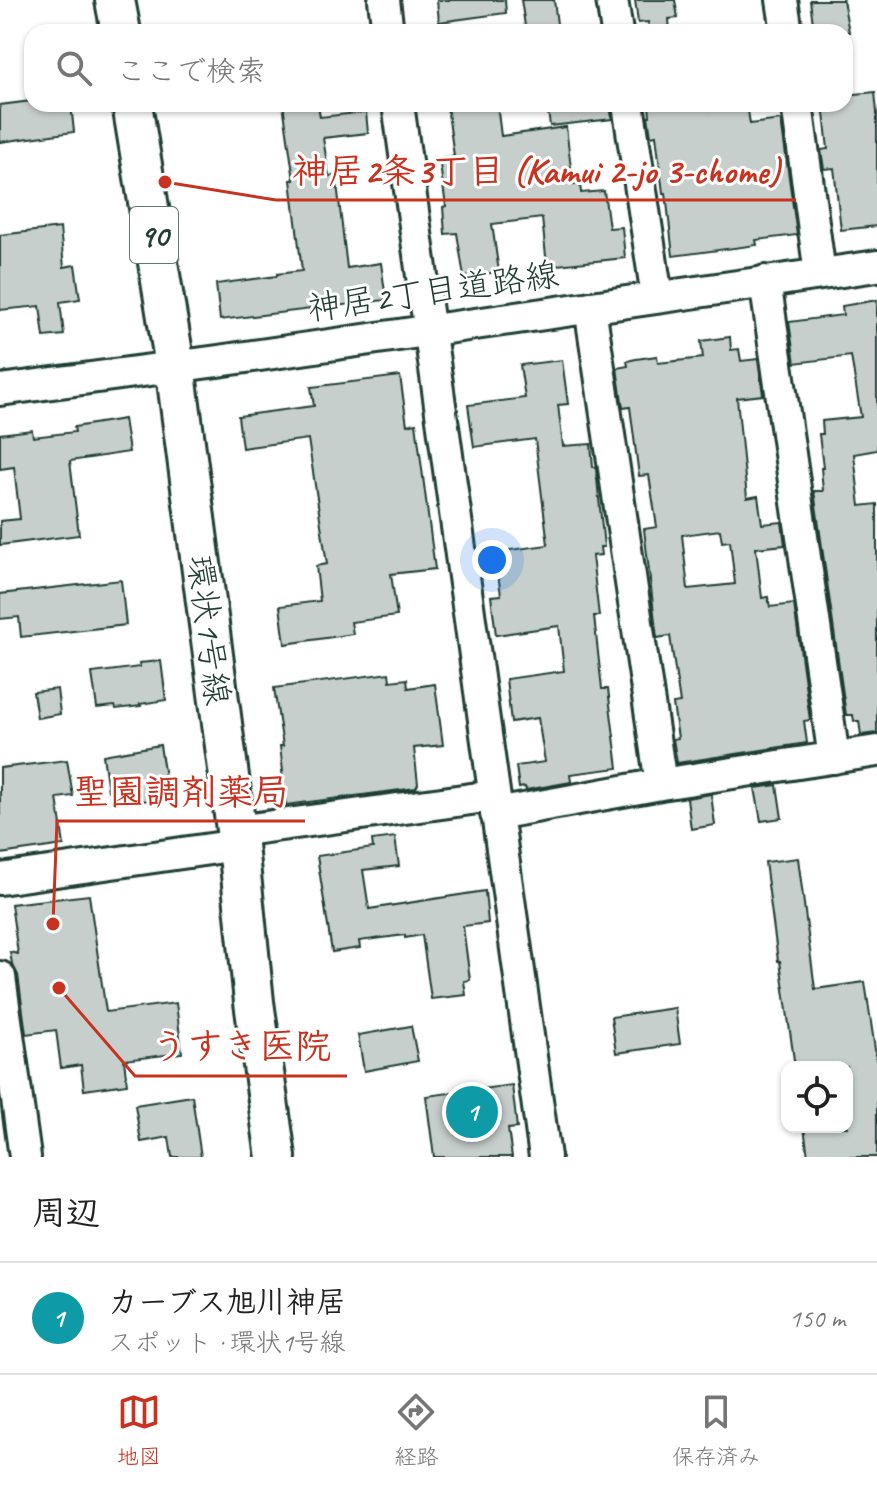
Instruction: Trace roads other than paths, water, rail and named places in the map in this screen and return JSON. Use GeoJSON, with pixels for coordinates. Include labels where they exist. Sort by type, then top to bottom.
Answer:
{"type":"FeatureCollection","features":[{"type":"Feature","properties":{"kind":"main road"},"geometry":{"type":"LineString","coordinates":[[115,0],[120,24]]}},
{"type":"Feature","properties":{"kind":"main road","name":"環状1号線"},"geometry":{"type":"LineString","coordinates":[[133,112],[175,366],[276,1157]]}},
{"type":"Feature","properties":{"kind":"street"},"geometry":{"type":"LineString","coordinates":[[384,0],[387,24]]}},
{"type":"Feature","properties":{"kind":"street"},"geometry":{"type":"LineString","coordinates":[[612,0],[616,24]]}},
{"type":"Feature","properties":{"kind":"street"},"geometry":{"type":"LineString","coordinates":[[782,0],[786,24]]}},
{"type":"Feature","properties":{"kind":"street"},"geometry":{"type":"LineString","coordinates":[[399,112],[545,1157]]}},
{"type":"Feature","properties":{"kind":"street"},"geometry":{"type":"LineString","coordinates":[[629,112],[657,297]]}},
{"type":"Feature","properties":{"kind":"street"},"geometry":{"type":"LineString","coordinates":[[798,112],[820,274]]}},
{"type":"Feature","properties":{"kind":"street","name":"神居2丁目道路線"},"geometry":{"type":"LineString","coordinates":[[0,390],[877,266]]}},
{"type":"Feature","properties":{"kind":"street"},"geometry":{"type":"LineString","coordinates":[[765,281],[834,758]]}},
{"type":"Feature","properties":{"kind":"street"},"geometry":{"type":"LineString","coordinates":[[590,307],[661,784]]}},
{"type":"Feature","properties":{"kind":"street"},"geometry":{"type":"LineString","coordinates":[[0,879],[237,838],[661,784],[877,751]]}},
{"type":"Feature","properties":{"kind":"street"},"geometry":{"type":"LineString","coordinates":[[0,977],[25,1157]]}},
{"type":"Feature","properties":{"kind":"place","name":"神居2条3丁目 (Kamui 2-jo 3-chome)"},"geometry":{"type":"Point","coordinates":[165,182]}},
{"type":"Feature","properties":{"kind":"place","name":"聖園調剤薬局"},"geometry":{"type":"Point","coordinates":[53,924]}},
{"type":"Feature","properties":{"kind":"place","name":"うすき医院"},"geometry":{"type":"Point","coordinates":[59,988]}},
{"type":"Feature","properties":{"kind":"place","name":"カーブス旭川神居"},"geometry":{"type":"Point","coordinates":[472,1112]}}]}
